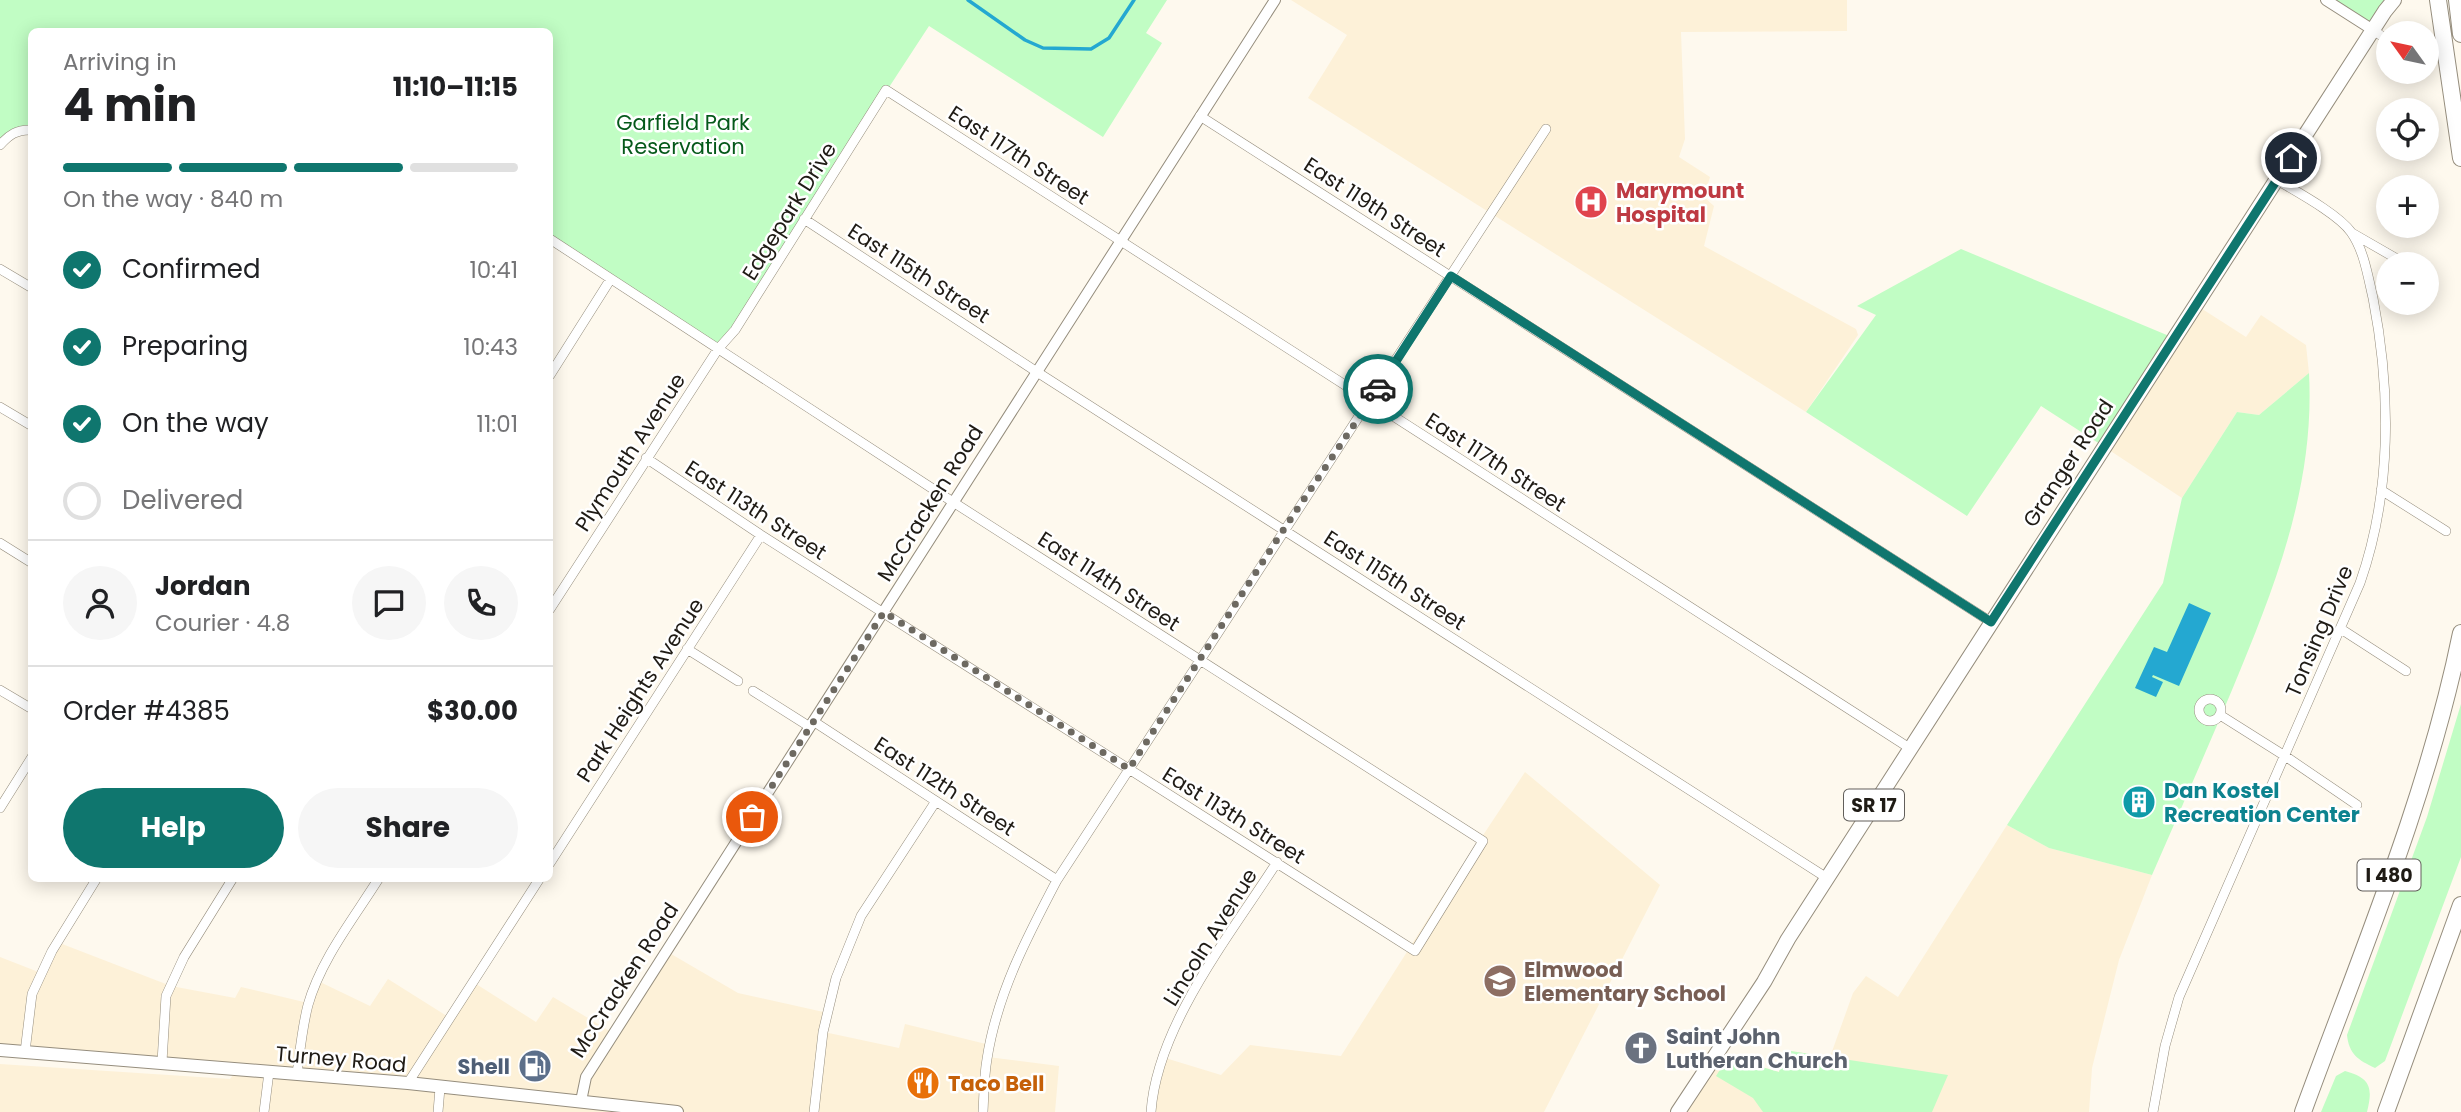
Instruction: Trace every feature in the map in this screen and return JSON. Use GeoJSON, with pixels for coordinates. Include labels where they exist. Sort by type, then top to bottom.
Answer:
{"type":"FeatureCollection","features":[{"type":"Feature","properties":{"kind":"highway"},"geometry":{"type":"LineString","coordinates":[[2457,0],[2461,34]]}},
{"type":"Feature","properties":{"kind":"highway"},"geometry":{"type":"LineString","coordinates":[[2439,3],[2461,158]]}},
{"type":"Feature","properties":{"kind":"highway","name":"I 480"},"geometry":{"type":"LineString","coordinates":[[2303,1112],[2416,799],[2441,718],[2461,633]]}},
{"type":"Feature","properties":{"kind":"highway"},"geometry":{"type":"LineString","coordinates":[[2386,1112],[2461,905]]}},
{"type":"Feature","properties":{"kind":"main road","name":"Granger Road"},"geometry":{"type":"LineString","coordinates":[[1678,1112],[1717,1056],[1788,939],[2389,4]]}},
{"type":"Feature","properties":{"kind":"main road","name":"Turney Road"},"geometry":{"type":"LineString","coordinates":[[0,1050],[408,1083],[580,1106],[677,1112]]}},
{"type":"Feature","properties":{"kind":"street","name":"McCracken Road"},"geometry":{"type":"LineString","coordinates":[[580,1106],[586,1077],[1275,0]]}},
{"type":"Feature","properties":{"kind":"street"},"geometry":{"type":"LineString","coordinates":[[2326,0],[2376,33]]}},
{"type":"Feature","properties":{"kind":"street","name":"Edgepark Drive"},"geometry":{"type":"LineString","coordinates":[[718,349],[735,330],[886,90]]}},
{"type":"Feature","properties":{"kind":"street","name":"East 117th Street"},"geometry":{"type":"LineString","coordinates":[[886,90],[1911,749]]}},
{"type":"Feature","properties":{"kind":"street","name":"East 119th Street"},"geometry":{"type":"LineString","coordinates":[[1200,116],[1991,622]]}},
{"type":"Feature","properties":{"kind":"street"},"geometry":{"type":"LineString","coordinates":[[983,1112],[987,1057],[1002,996],[1023,944],[1058,880],[1546,129]]}},
{"type":"Feature","properties":{"kind":"street"},"geometry":{"type":"LineString","coordinates":[[0,145],[9,135],[28,130]]}},
{"type":"Feature","properties":{"kind":"street","name":"Tonsing Drive"},"geometry":{"type":"LineString","coordinates":[[2153,1112],[2165,1046],[2179,997],[2341,629],[2364,571],[2374,534],[2381,490],[2386,433],[2384,375],[2368,274],[2351,232],[2324,209],[2277,180]]}},
{"type":"Feature","properties":{"kind":"street","name":"East 115th Street"},"geometry":{"type":"LineString","coordinates":[[804,219],[1037,372],[1827,878]]}},
{"type":"Feature","properties":{"kind":"street"},"geometry":{"type":"LineString","coordinates":[[2351,232],[2385,252]]}},
{"type":"Feature","properties":{"kind":"street","name":"East 114th Street"},"geometry":{"type":"LineString","coordinates":[[553,241],[953,502],[1483,841],[1415,951]]}},
{"type":"Feature","properties":{"kind":"street"},"geometry":{"type":"LineString","coordinates":[[0,268],[28,286]]}},
{"type":"Feature","properties":{"kind":"street"},"geometry":{"type":"LineString","coordinates":[[553,370],[610,280]]}},
{"type":"Feature","properties":{"kind":"street","name":"Plymouth Avenue"},"geometry":{"type":"LineString","coordinates":[[553,604],[718,349]]}},
{"type":"Feature","properties":{"kind":"street"},"geometry":{"type":"LineString","coordinates":[[0,407],[28,424]]}},
{"type":"Feature","properties":{"kind":"street","name":"East 113th Street"},"geometry":{"type":"LineString","coordinates":[[646,458],[761,535],[1415,951]]}},
{"type":"Feature","properties":{"kind":"street"},"geometry":{"type":"LineString","coordinates":[[2381,490],[2446,531]]}},
{"type":"Feature","properties":{"kind":"street","name":"Park Heights Avenue"},"geometry":{"type":"LineString","coordinates":[[553,858],[761,535]]}},
{"type":"Feature","properties":{"kind":"street"},"geometry":{"type":"LineString","coordinates":[[0,543],[28,560]]}},
{"type":"Feature","properties":{"kind":"street"},"geometry":{"type":"LineString","coordinates":[[2341,629],[2406,671]]}},
{"type":"Feature","properties":{"kind":"street"},"geometry":{"type":"LineString","coordinates":[[687,649],[738,681]]}},
{"type":"Feature","properties":{"kind":"street"},"geometry":{"type":"LineString","coordinates":[[0,690],[28,707]]}},
{"type":"Feature","properties":{"kind":"street","name":"East 112th Street"},"geometry":{"type":"LineString","coordinates":[[753,691],[812,724],[1058,880]]}},
{"type":"Feature","properties":{"kind":"street"},"geometry":{"type":"LineString","coordinates":[[2220,715],[2357,805]]}},
{"type":"Feature","properties":{"kind":"street"},"geometry":{"type":"LineString","coordinates":[[0,808],[28,763]]}},
{"type":"Feature","properties":{"kind":"street"},"geometry":{"type":"LineString","coordinates":[[814,1112],[823,1032],[836,978],[861,916],[936,801]]}},
{"type":"Feature","properties":{"kind":"street","name":"Lincoln Avenue"},"geometry":{"type":"LineString","coordinates":[[1151,1112],[1162,1057],[1187,1002],[1277,862]]}},
{"type":"Feature","properties":{"kind":"street"},"geometry":{"type":"LineString","coordinates":[[24,1052],[32,995],[52,951],[95,882]]}},
{"type":"Feature","properties":{"kind":"street"},"geometry":{"type":"LineString","coordinates":[[162,1062],[166,996],[184,957],[231,882]]}},
{"type":"Feature","properties":{"kind":"street"},"geometry":{"type":"LineString","coordinates":[[297,1074],[309,1003],[323,968],[377,882]]}},
{"type":"Feature","properties":{"kind":"street"},"geometry":{"type":"LineString","coordinates":[[408,1083],[537,882]]}},
{"type":"Feature","properties":{"kind":"street"},"geometry":{"type":"LineString","coordinates":[[264,1112],[269,1072]]}},
{"type":"Feature","properties":{"kind":"street"},"geometry":{"type":"LineString","coordinates":[[438,1112],[440,1088]]}},
{"type":"Feature","properties":{"kind":"shaded area","name":"Marymount Hospital"},"geometry":{"type":"Polygon","coordinates":[[[1291,0],[1847,0],[1847,31],[1681,32],[1685,139],[1679,157],[1710,177],[1704,197],[1714,206],[1704,246],[1856,329],[1858,335],[1806,412],[1308,98],[1347,35],[1291,0]]]}},
{"type":"Feature","properties":{"kind":"shaded area"},"geometry":{"type":"Polygon","coordinates":[[[2196,305],[2246,337],[2261,315],[2306,345],[2309,373],[2259,415],[2237,412],[2182,498],[2103,446],[2196,305]]]}},
{"type":"Feature","properties":{"kind":"shaded area","name":"Elmwood Elementary School"},"geometry":{"type":"Polygon","coordinates":[[[1525,772],[1660,885],[1544,1112],[1151,1112],[1162,1057],[1221,1075],[1250,1045],[1341,1056],[1525,772]]]}},
{"type":"Feature","properties":{"kind":"shaded area"},"geometry":{"type":"Polygon","coordinates":[[[2007,825],[2049,848],[2152,875],[2119,960],[2092,1068],[2089,1112],[1678,1112],[1717,1056],[1779,1072],[1784,1050],[1830,1057],[1853,993],[1866,976],[1898,997],[2007,825]]]}},
{"type":"Feature","properties":{"kind":"shaded area"},"geometry":{"type":"Polygon","coordinates":[[[57,942],[171,986],[235,998],[241,987],[308,1003],[318,981],[370,1006],[388,979],[450,1018],[473,982],[536,1022],[553,997],[613,1033],[666,951],[738,993],[828,1013],[824,1032],[899,1048],[905,1024],[990,1045],[988,1057],[1059,1066],[1055,1112],[0,1112],[0,1064],[230,1079],[237,1070],[0,1050],[0,957],[41,973],[57,942]]]}},
{"type":"Feature","properties":{"kind":"green space","name":"Garfield Park Reservation"},"geometry":{"type":"Polygon","coordinates":[[[0,0],[1167,0],[1146,33],[1162,43],[1103,137],[929,26],[718,349],[553,241],[553,28],[28,28],[28,130],[23,130],[0,145],[0,0]]]}},
{"type":"Feature","properties":{"kind":"green space"},"geometry":{"type":"Polygon","coordinates":[[[2326,0],[2394,0],[2379,21],[2376,21],[2373,30],[2326,0]]]}},
{"type":"Feature","properties":{"kind":"green space"},"geometry":{"type":"Polygon","coordinates":[[[1961,249],[2174,338],[2103,446],[2041,406],[1967,516],[1806,412],[1876,315],[1857,306],[1961,249]]]}},
{"type":"Feature","properties":{"kind":"green space"},"geometry":{"type":"Polygon","coordinates":[[[2309,373],[2306,456],[2299,496],[2277,574],[2232,690],[2152,875],[2049,848],[2007,825],[2163,583],[2182,498],[2237,412],[2259,415],[2309,373]]]}},
{"type":"Feature","properties":{"kind":"green space"},"geometry":{"type":"Polygon","coordinates":[[[2461,704],[2461,857],[2385,1061],[2375,1068],[2355,1056],[2347,1035],[2427,817],[2461,704]]]}},
{"type":"Feature","properties":{"kind":"green space"},"geometry":{"type":"Polygon","coordinates":[[[1784,1050],[1948,1075],[1932,1112],[1763,1112],[1753,1098],[1716,1076],[1728,1057],[1779,1072],[1784,1050]]]}},
{"type":"Feature","properties":{"kind":"green space"},"geometry":{"type":"Polygon","coordinates":[[[2345,1071],[2360,1077],[2368,1085],[2370,1096],[2367,1112],[2321,1112],[2336,1076],[2345,1071]]]}},
{"type":"Feature","properties":{"kind":"water"},"geometry":{"type":"Polygon","coordinates":[[[2189,603],[2211,613],[2179,686],[2153,675],[2152,677],[2163,682],[2156,697],[2135,688],[2154,647],[2167,652],[2189,603]]]}},
{"type":"Feature","properties":{"kind":"waterway"},"geometry":{"type":"LineString","coordinates":[[968,0],[1025,40],[1043,48],[1091,49],[1109,38],[1134,0]]}},
{"type":"Feature","properties":{"kind":"way so far"},"geometry":{"type":"LineString","coordinates":[[752,817],[884,612],[1129,769],[1378,389]]}},
{"type":"Feature","properties":{"kind":"place","name":"Marymount Hospital"},"geometry":{"type":"Point","coordinates":[1591,202]}},
{"type":"Feature","properties":{"kind":"place","name":"Dan Kostel Recreation Center"},"geometry":{"type":"Point","coordinates":[2139,802]}},
{"type":"Feature","properties":{"kind":"place","name":"Elmwood Elementary School"},"geometry":{"type":"Point","coordinates":[1500,981]}},
{"type":"Feature","properties":{"kind":"place","name":"Saint John Lutheran Church"},"geometry":{"type":"Point","coordinates":[1641,1048]}},
{"type":"Feature","properties":{"kind":"place","name":"Shell"},"geometry":{"type":"Point","coordinates":[535,1066]}},
{"type":"Feature","properties":{"kind":"place","name":"Taco Bell"},"geometry":{"type":"Point","coordinates":[923,1083]}},
{"type":"Feature","properties":{"kind":"route"},"geometry":{"type":"LineString","coordinates":[[1378,389],[1451,276],[1991,622],[2291,158]]}}]}
